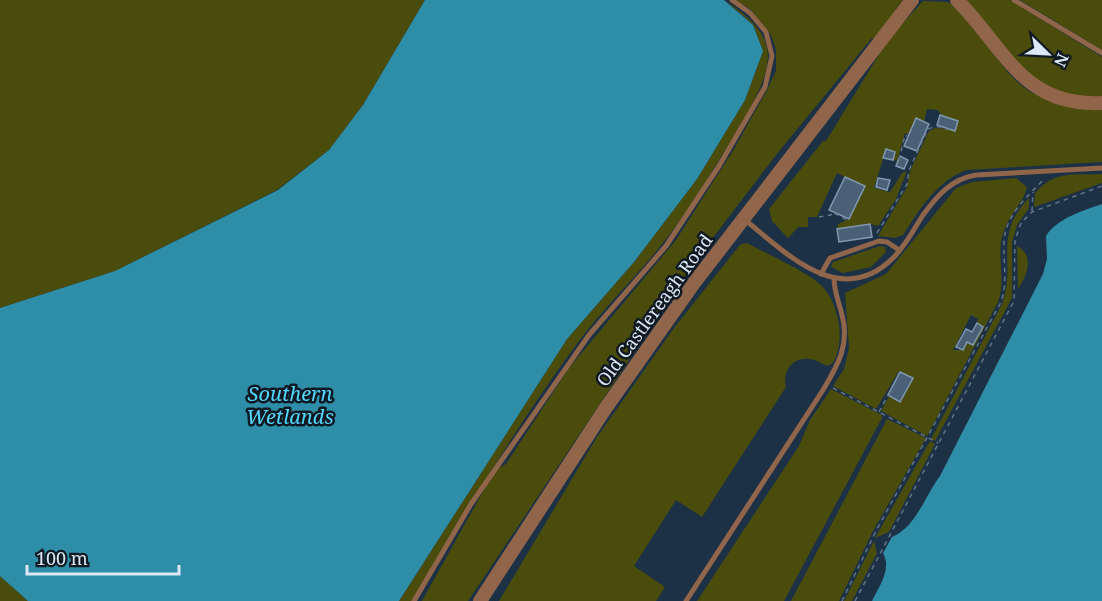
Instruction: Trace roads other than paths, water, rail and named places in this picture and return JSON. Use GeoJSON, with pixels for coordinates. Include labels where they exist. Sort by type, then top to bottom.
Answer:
{"type":"FeatureCollection","features":[{"type":"Feature","properties":{"kind":"street","name":"Old Castlereagh Road"},"geometry":{"type":"LineString","coordinates":[[480,601],[605,409],[743,218],[912,0]]}},
{"type":"Feature","properties":{"kind":"street"},"geometry":{"type":"LineString","coordinates":[[957,0],[982,26],[1012,69],[1033,87],[1064,101],[1102,103]]}},
{"type":"Feature","properties":{"kind":"lane"},"geometry":{"type":"LineString","coordinates":[[414,601],[471,504],[589,335],[666,246],[719,166],[765,87],[772,56],[766,32],[750,13],[732,0]]}},
{"type":"Feature","properties":{"kind":"lane"},"geometry":{"type":"LineString","coordinates":[[1014,0],[1102,53]]}},
{"type":"Feature","properties":{"kind":"lane"},"geometry":{"type":"LineString","coordinates":[[743,218],[792,258],[821,274],[834,278],[853,279],[869,274],[886,264],[899,250],[934,201],[958,179],[976,175],[1102,168]]}},
{"type":"Feature","properties":{"kind":"lane"},"geometry":{"type":"LineString","coordinates":[[821,274],[830,258],[879,241],[887,242],[899,250]]}},
{"type":"Feature","properties":{"kind":"lane"},"geometry":{"type":"LineString","coordinates":[[686,601],[826,385],[843,355],[845,343],[843,320],[834,290],[834,278]]}},
{"type":"Feature","properties":{"kind":"water","name":"Southern Wetlands"},"geometry":{"type":"Polygon","coordinates":[[[425,0],[724,0],[753,25],[763,51],[745,100],[697,179],[634,262],[567,339],[399,601],[28,601],[0,576],[0,308],[115,271],[278,190],[329,150],[363,105],[425,0]]]}},
{"type":"Feature","properties":{"kind":"water"},"geometry":{"type":"Polygon","coordinates":[[[1102,204],[1102,601],[872,601],[885,572],[883,553],[892,537],[914,519],[940,476],[1043,274],[1047,259],[1046,236],[1063,220],[1102,204]]]}}]}
